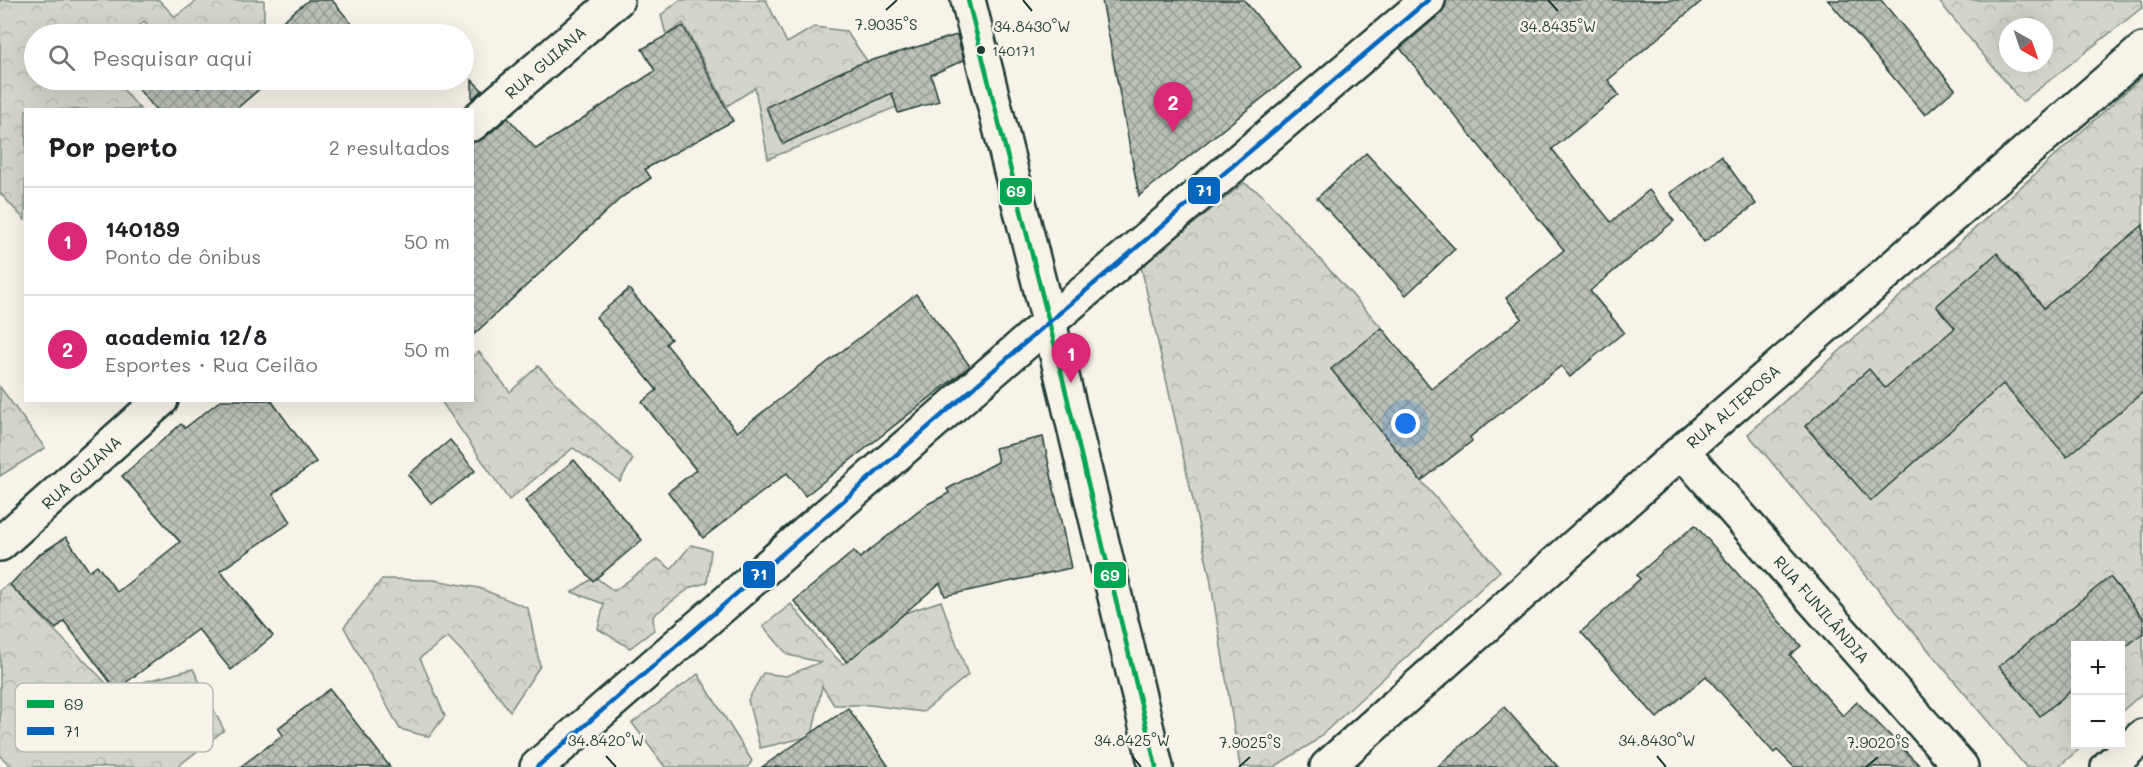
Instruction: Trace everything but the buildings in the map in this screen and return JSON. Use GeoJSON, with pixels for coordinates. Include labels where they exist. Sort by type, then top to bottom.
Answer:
{"type":"FeatureCollection","features":[{"type":"Feature","properties":{"kind":"street","name":"RUA GUIANA"},"geometry":{"type":"LineString","coordinates":[[474,122],[617,0]]}},
{"type":"Feature","properties":{"kind":"street"},"geometry":{"type":"LineString","coordinates":[[968,0],[1049,322],[1156,767]]}},
{"type":"Feature","properties":{"kind":"street"},"geometry":{"type":"LineString","coordinates":[[537,767],[1049,322],[1428,0]]}},
{"type":"Feature","properties":{"kind":"street","name":"RUA ALTEROSA"},"geometry":{"type":"LineString","coordinates":[[1327,767],[1682,451],[2143,50]]}},
{"type":"Feature","properties":{"kind":"street","name":"RUA GUIANA"},"geometry":{"type":"LineString","coordinates":[[0,544],[160,402]]}},
{"type":"Feature","properties":{"kind":"street","name":"RUA FUNILÂNDIA"},"geometry":{"type":"LineString","coordinates":[[1682,451],[1961,767]]}},
{"type":"Feature","properties":{"kind":"street"},"geometry":{"type":"LineString","coordinates":[[2108,767],[2143,736]]}},
{"type":"Feature","properties":{"kind":"green space"},"geometry":{"type":"Polygon","coordinates":[[[0,0],[159,0],[175,17],[198,0],[264,0],[264,24],[147,24],[144,21],[141,24],[24,24],[24,90],[124,90],[139,108],[24,108],[24,219],[0,193],[0,0]]]}},
{"type":"Feature","properties":{"kind":"green space"},"geometry":{"type":"Polygon","coordinates":[[[680,0],[766,0],[787,43],[814,27],[846,31],[899,106],[768,159],[755,88],[727,106],[683,23],[666,35],[661,15],[680,0]]]}},
{"type":"Feature","properties":{"kind":"green space"},"geometry":{"type":"Polygon","coordinates":[[[1938,0],[2142,0],[2143,7],[2022,102],[1938,0]]]}},
{"type":"Feature","properties":{"kind":"green space"},"geometry":{"type":"Polygon","coordinates":[[[2143,76],[2143,693],[2125,709],[2125,641],[2071,641],[2071,749],[2079,749],[2058,767],[2026,767],[1748,434],[2143,76]]]}},
{"type":"Feature","properties":{"kind":"green space"},"geometry":{"type":"Polygon","coordinates":[[[1244,183],[1260,193],[1382,328],[1332,369],[1421,481],[1500,571],[1314,742],[1274,767],[1240,767],[1210,577],[1141,266],[1244,183]]]}},
{"type":"Feature","properties":{"kind":"green space"},"geometry":{"type":"Polygon","coordinates":[[[479,352],[510,392],[538,366],[633,459],[620,481],[573,448],[509,500],[442,402],[474,402],[474,355],[479,352]]]}},
{"type":"Feature","properties":{"kind":"green space"},"geometry":{"type":"Polygon","coordinates":[[[0,387],[45,448],[0,476],[0,387]]]}},
{"type":"Feature","properties":{"kind":"green space"},"geometry":{"type":"Polygon","coordinates":[[[691,545],[711,550],[707,583],[691,587],[653,616],[654,630],[630,648],[598,629],[604,604],[572,592],[595,577],[614,591],[658,559],[671,569],[691,545]]]}},
{"type":"Feature","properties":{"kind":"green space"},"geometry":{"type":"Polygon","coordinates":[[[382,579],[434,580],[479,588],[528,608],[540,666],[510,711],[470,660],[448,637],[420,658],[445,716],[429,737],[400,729],[344,627],[382,579]]]}},
{"type":"Feature","properties":{"kind":"green space"},"geometry":{"type":"Polygon","coordinates":[[[9,584],[106,683],[15,683],[15,752],[196,752],[177,767],[12,767],[0,756],[0,590],[9,584]]]}},
{"type":"Feature","properties":{"kind":"green space"},"geometry":{"type":"Polygon","coordinates":[[[941,601],[968,675],[923,712],[870,705],[834,705],[822,686],[812,736],[760,748],[748,700],[763,673],[786,676],[821,662],[788,655],[763,626],[791,604],[825,647],[843,664],[905,613],[941,601]]]}},
{"type":"Feature","properties":{"kind":"green space"},"geometry":{"type":"Polygon","coordinates":[[[193,669],[200,683],[140,683],[193,669]]]}},
{"type":"Feature","properties":{"kind":"green space"},"geometry":{"type":"Polygon","coordinates":[[[698,674],[752,761],[748,767],[665,767],[632,723],[698,674]]]}},
{"type":"Feature","properties":{"kind":"green space"},"geometry":{"type":"Polygon","coordinates":[[[213,708],[224,730],[213,739],[213,708]]]}},
{"type":"Feature","properties":{"kind":"transit line","name":"69"},"geometry":{"type":"LineString","coordinates":[[968,0],[1049,322],[1156,767]]}},
{"type":"Feature","properties":{"kind":"transit line","name":"71"},"geometry":{"type":"LineString","coordinates":[[537,767],[1049,322],[1428,0]]}},
{"type":"Feature","properties":{"kind":"place","name":"140171"},"geometry":{"type":"Point","coordinates":[981,50]}},
{"type":"Feature","properties":{"kind":"place","name":"academia 12/8"},"geometry":{"type":"Point","coordinates":[1173,132]}},
{"type":"Feature","properties":{"kind":"place","name":"140189"},"geometry":{"type":"Point","coordinates":[1071,383]}}]}
